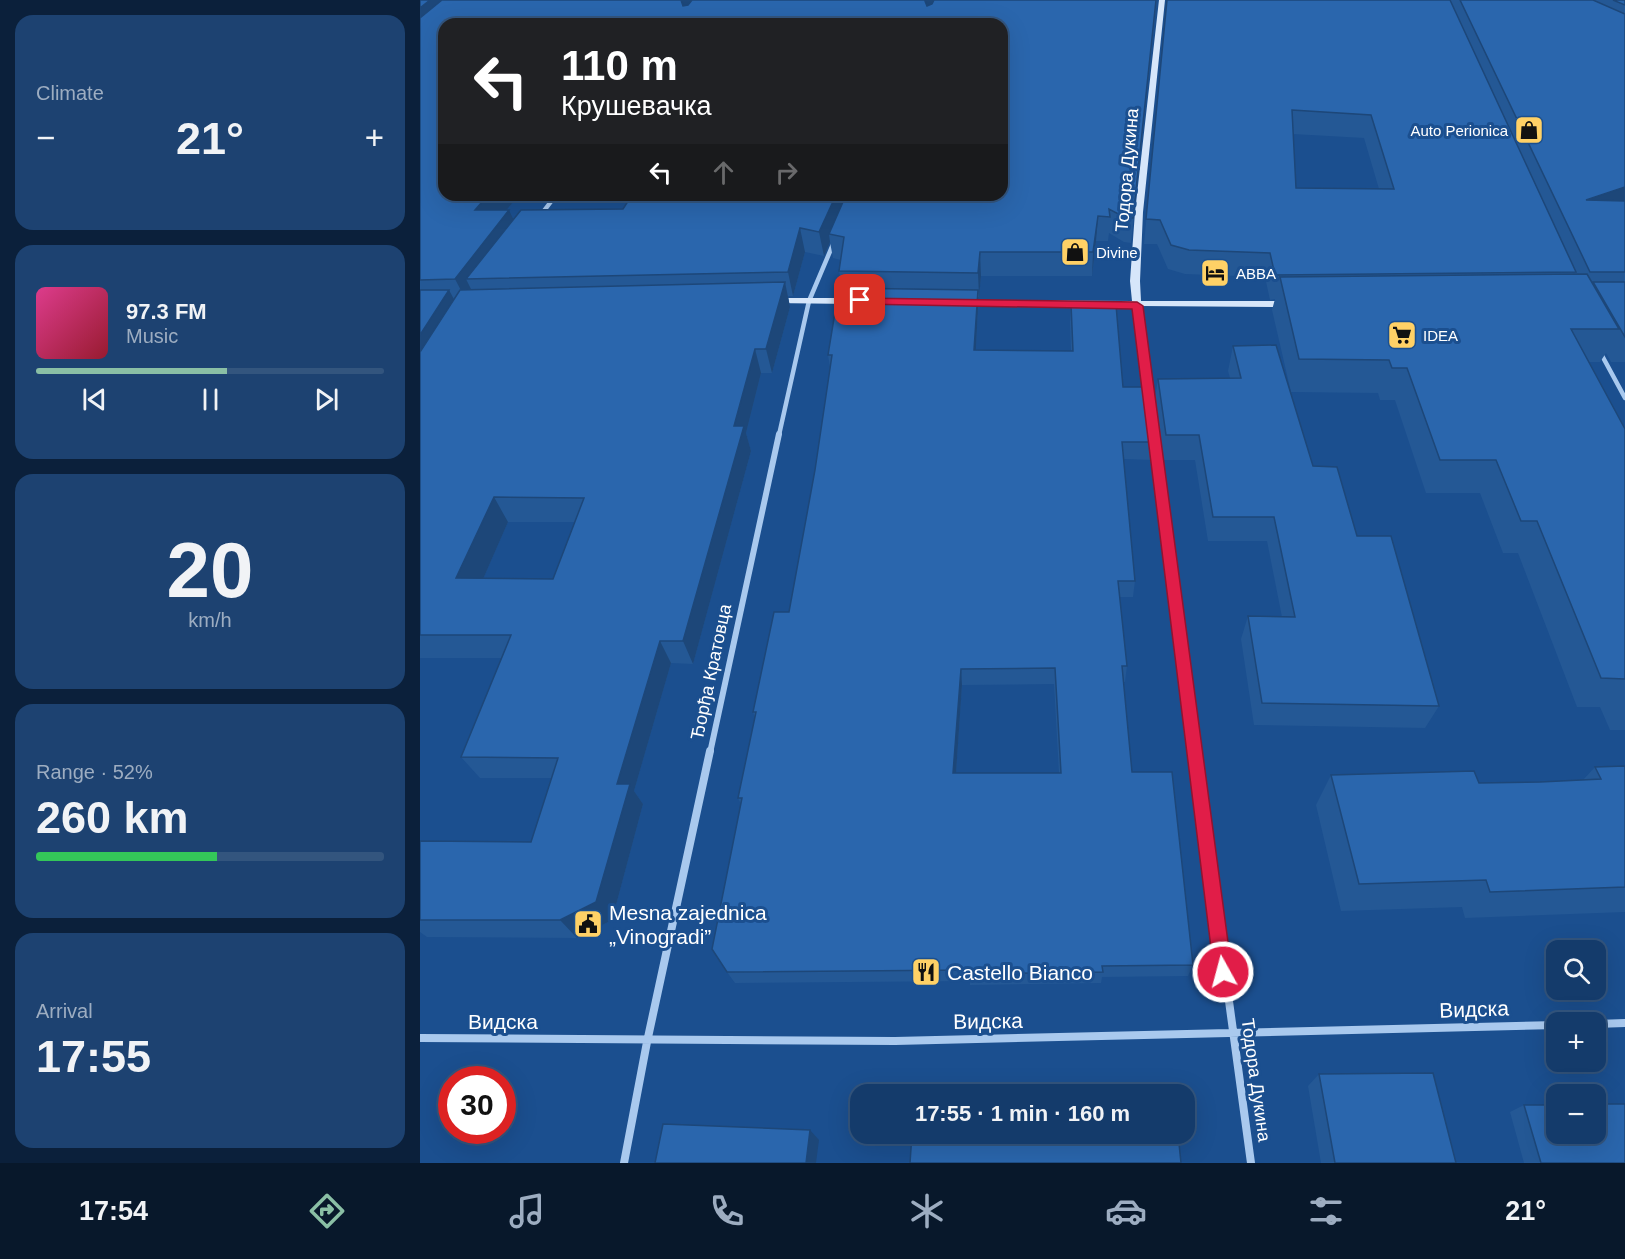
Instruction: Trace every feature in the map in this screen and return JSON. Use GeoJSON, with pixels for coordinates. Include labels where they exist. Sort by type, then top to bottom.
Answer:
{"type":"FeatureCollection","features":[{"type":"Feature","properties":{"kind":"main road","name":"Тодора Дукина"},"geometry":{"type":"LineString","coordinates":[[1137,306],[1135,281],[1139,212],[1162,0]]}},
{"type":"Feature","properties":{"kind":"main road"},"geometry":{"type":"LineString","coordinates":[[762,302],[860,300]]}},
{"type":"Feature","properties":{"kind":"main road"},"geometry":{"type":"LineString","coordinates":[[955,302],[1137,306],[1302,304]]}},
{"type":"Feature","properties":{"kind":"street"},"geometry":{"type":"LineString","coordinates":[[534,223],[551,201]]}},
{"type":"Feature","properties":{"kind":"street","name":"Ђорђа Кратовца"},"geometry":{"type":"LineString","coordinates":[[624,1163],[647,1042],[809,301],[837,236]]}},
{"type":"Feature","properties":{"kind":"street","name":"Тодора Дукина"},"geometry":{"type":"LineString","coordinates":[[1137,306],[1232,1034],[1251,1163]]}},
{"type":"Feature","properties":{"kind":"street"},"geometry":{"type":"LineString","coordinates":[[1594,340],[1625,398]]}},
{"type":"Feature","properties":{"kind":"street"},"geometry":{"type":"LineString","coordinates":[[1606,1024],[1625,1023]]}},
{"type":"Feature","properties":{"kind":"street","name":"Видска"},"geometry":{"type":"LineString","coordinates":[[420,1038],[647,1042],[895,1041],[1546,1025]]}},
{"type":"Feature","properties":{"kind":"building"},"geometry":{"type":"Polygon","coordinates":[[[420,0],[430,0],[420,8],[420,0]]]}},
{"type":"Feature","properties":{"kind":"building"},"geometry":{"type":"Polygon","coordinates":[[[442,0],[681,0],[683,6],[688,5],[692,0],[925,0],[927,6],[934,0],[1156,0],[1133,218],[1126,218],[1109,209],[1110,217],[1098,216],[1093,252],[980,252],[978,273],[839,271],[844,237],[829,234],[843,201],[1008,201],[1008,18],[438,18],[438,201],[483,201],[475,210],[509,210],[455,279],[420,280],[420,18],[442,0]]]}},
{"type":"Feature","properties":{"kind":"building"},"geometry":{"type":"Polygon","coordinates":[[[1167,0],[1450,0],[1576,272],[1275,275],[1270,253],[1189,250],[1171,245],[1160,220],[1146,219],[1167,0]],[[1292,110],[1296,188],[1394,189],[1371,115],[1292,110]]]}},
{"type":"Feature","properties":{"kind":"building"},"geometry":{"type":"Polygon","coordinates":[[[1460,0],[1593,0],[1625,14],[1625,187],[1586,200],[1625,201],[1625,272],[1590,272],[1460,0]]]}},
{"type":"Feature","properties":{"kind":"building"},"geometry":{"type":"Polygon","coordinates":[[[1613,0],[1625,0],[1625,5],[1613,0]]]}},
{"type":"Feature","properties":{"kind":"building"},"geometry":{"type":"Polygon","coordinates":[[[628,201],[833,201],[819,232],[800,228],[788,272],[466,279],[521,210],[623,209],[628,201]]]}},
{"type":"Feature","properties":{"kind":"building"},"geometry":{"type":"Polygon","coordinates":[[[1587,274],[1619,329],[1571,329],[1625,429],[1625,679],[1601,678],[1537,521],[1521,521],[1496,460],[1440,460],[1407,368],[1392,368],[1389,360],[1299,359],[1280,277],[1587,274]]]}},
{"type":"Feature","properties":{"kind":"building"},"geometry":{"type":"Polygon","coordinates":[[[785,282],[766,349],[755,349],[734,426],[744,426],[683,641],[660,641],[617,784],[630,784],[596,902],[560,920],[420,920],[420,841],[531,842],[558,758],[461,757],[511,635],[420,635],[420,352],[460,290],[785,282]],[[494,497],[456,578],[553,579],[584,498],[494,497]]]}},
{"type":"Feature","properties":{"kind":"building"},"geometry":{"type":"Polygon","coordinates":[[[1593,282],[1625,282],[1625,337],[1593,282]]]}},
{"type":"Feature","properties":{"kind":"building"},"geometry":{"type":"Polygon","coordinates":[[[839,288],[978,290],[974,350],[1073,351],[1071,304],[1116,305],[1123,387],[1148,387],[1154,442],[1122,442],[1135,581],[1118,581],[1127,666],[1122,666],[1132,772],[1172,772],[1193,965],[1102,966],[1103,972],[969,974],[969,970],[727,972],[712,949],[742,798],[738,798],[756,712],[753,712],[774,612],[789,612],[815,470],[832,355],[828,355],[839,288]],[[1055,668],[961,669],[953,773],[1061,773],[1055,668]]]}},
{"type":"Feature","properties":{"kind":"building"},"geometry":{"type":"Polygon","coordinates":[[[420,290],[449,290],[420,335],[420,290]]]}},
{"type":"Feature","properties":{"kind":"building"},"geometry":{"type":"Polygon","coordinates":[[[1276,345],[1313,466],[1337,467],[1357,536],[1391,536],[1439,706],[1262,703],[1248,616],[1295,617],[1274,517],[1213,517],[1199,435],[1166,435],[1158,379],[1241,378],[1233,346],[1276,345]]]}},
{"type":"Feature","properties":{"kind":"building"},"geometry":{"type":"Polygon","coordinates":[[[1625,766],[1625,887],[1490,892],[1486,880],[1359,884],[1331,775],[1474,771],[1479,783],[1540,782],[1601,779],[1595,767],[1625,766]]]}},
{"type":"Feature","properties":{"kind":"building"},"geometry":{"type":"Polygon","coordinates":[[[1433,1073],[1456,1163],[1335,1163],[1319,1074],[1433,1073]]]}},
{"type":"Feature","properties":{"kind":"building"},"geometry":{"type":"Polygon","coordinates":[[[1606,1104],[1625,1104],[1625,1163],[1541,1163],[1524,1105],[1546,1105],[1546,1144],[1606,1144],[1606,1104]]]}},
{"type":"Feature","properties":{"kind":"building"},"geometry":{"type":"Polygon","coordinates":[[[663,1124],[810,1130],[806,1163],[655,1163],[663,1124]]]}},
{"type":"Feature","properties":{"kind":"building"},"geometry":{"type":"Polygon","coordinates":[[[911,1144],[1179,1144],[1181,1163],[910,1163],[911,1144]]]}},
{"type":"Feature","properties":{"kind":"place","name":"Auto Perionica"},"geometry":{"type":"Point","coordinates":[1529,130]}},
{"type":"Feature","properties":{"kind":"place","name":"Divine"},"geometry":{"type":"Point","coordinates":[1075,252]}},
{"type":"Feature","properties":{"kind":"place","name":"ABBA"},"geometry":{"type":"Point","coordinates":[1215,273]}},
{"type":"Feature","properties":{"kind":"place","name":"IDEA"},"geometry":{"type":"Point","coordinates":[1402,335]}},
{"type":"Feature","properties":{"kind":"place","name":"Mesna zajednica „Vinogradi”"},"geometry":{"type":"Point","coordinates":[588,924]}},
{"type":"Feature","properties":{"kind":"place","name":"Castello Bianco"},"geometry":{"type":"Point","coordinates":[926,972]}},
{"type":"Feature","properties":{"kind":"route"},"geometry":{"type":"LineString","coordinates":[[860,300],[1137,306],[1223,972]]}}]}
